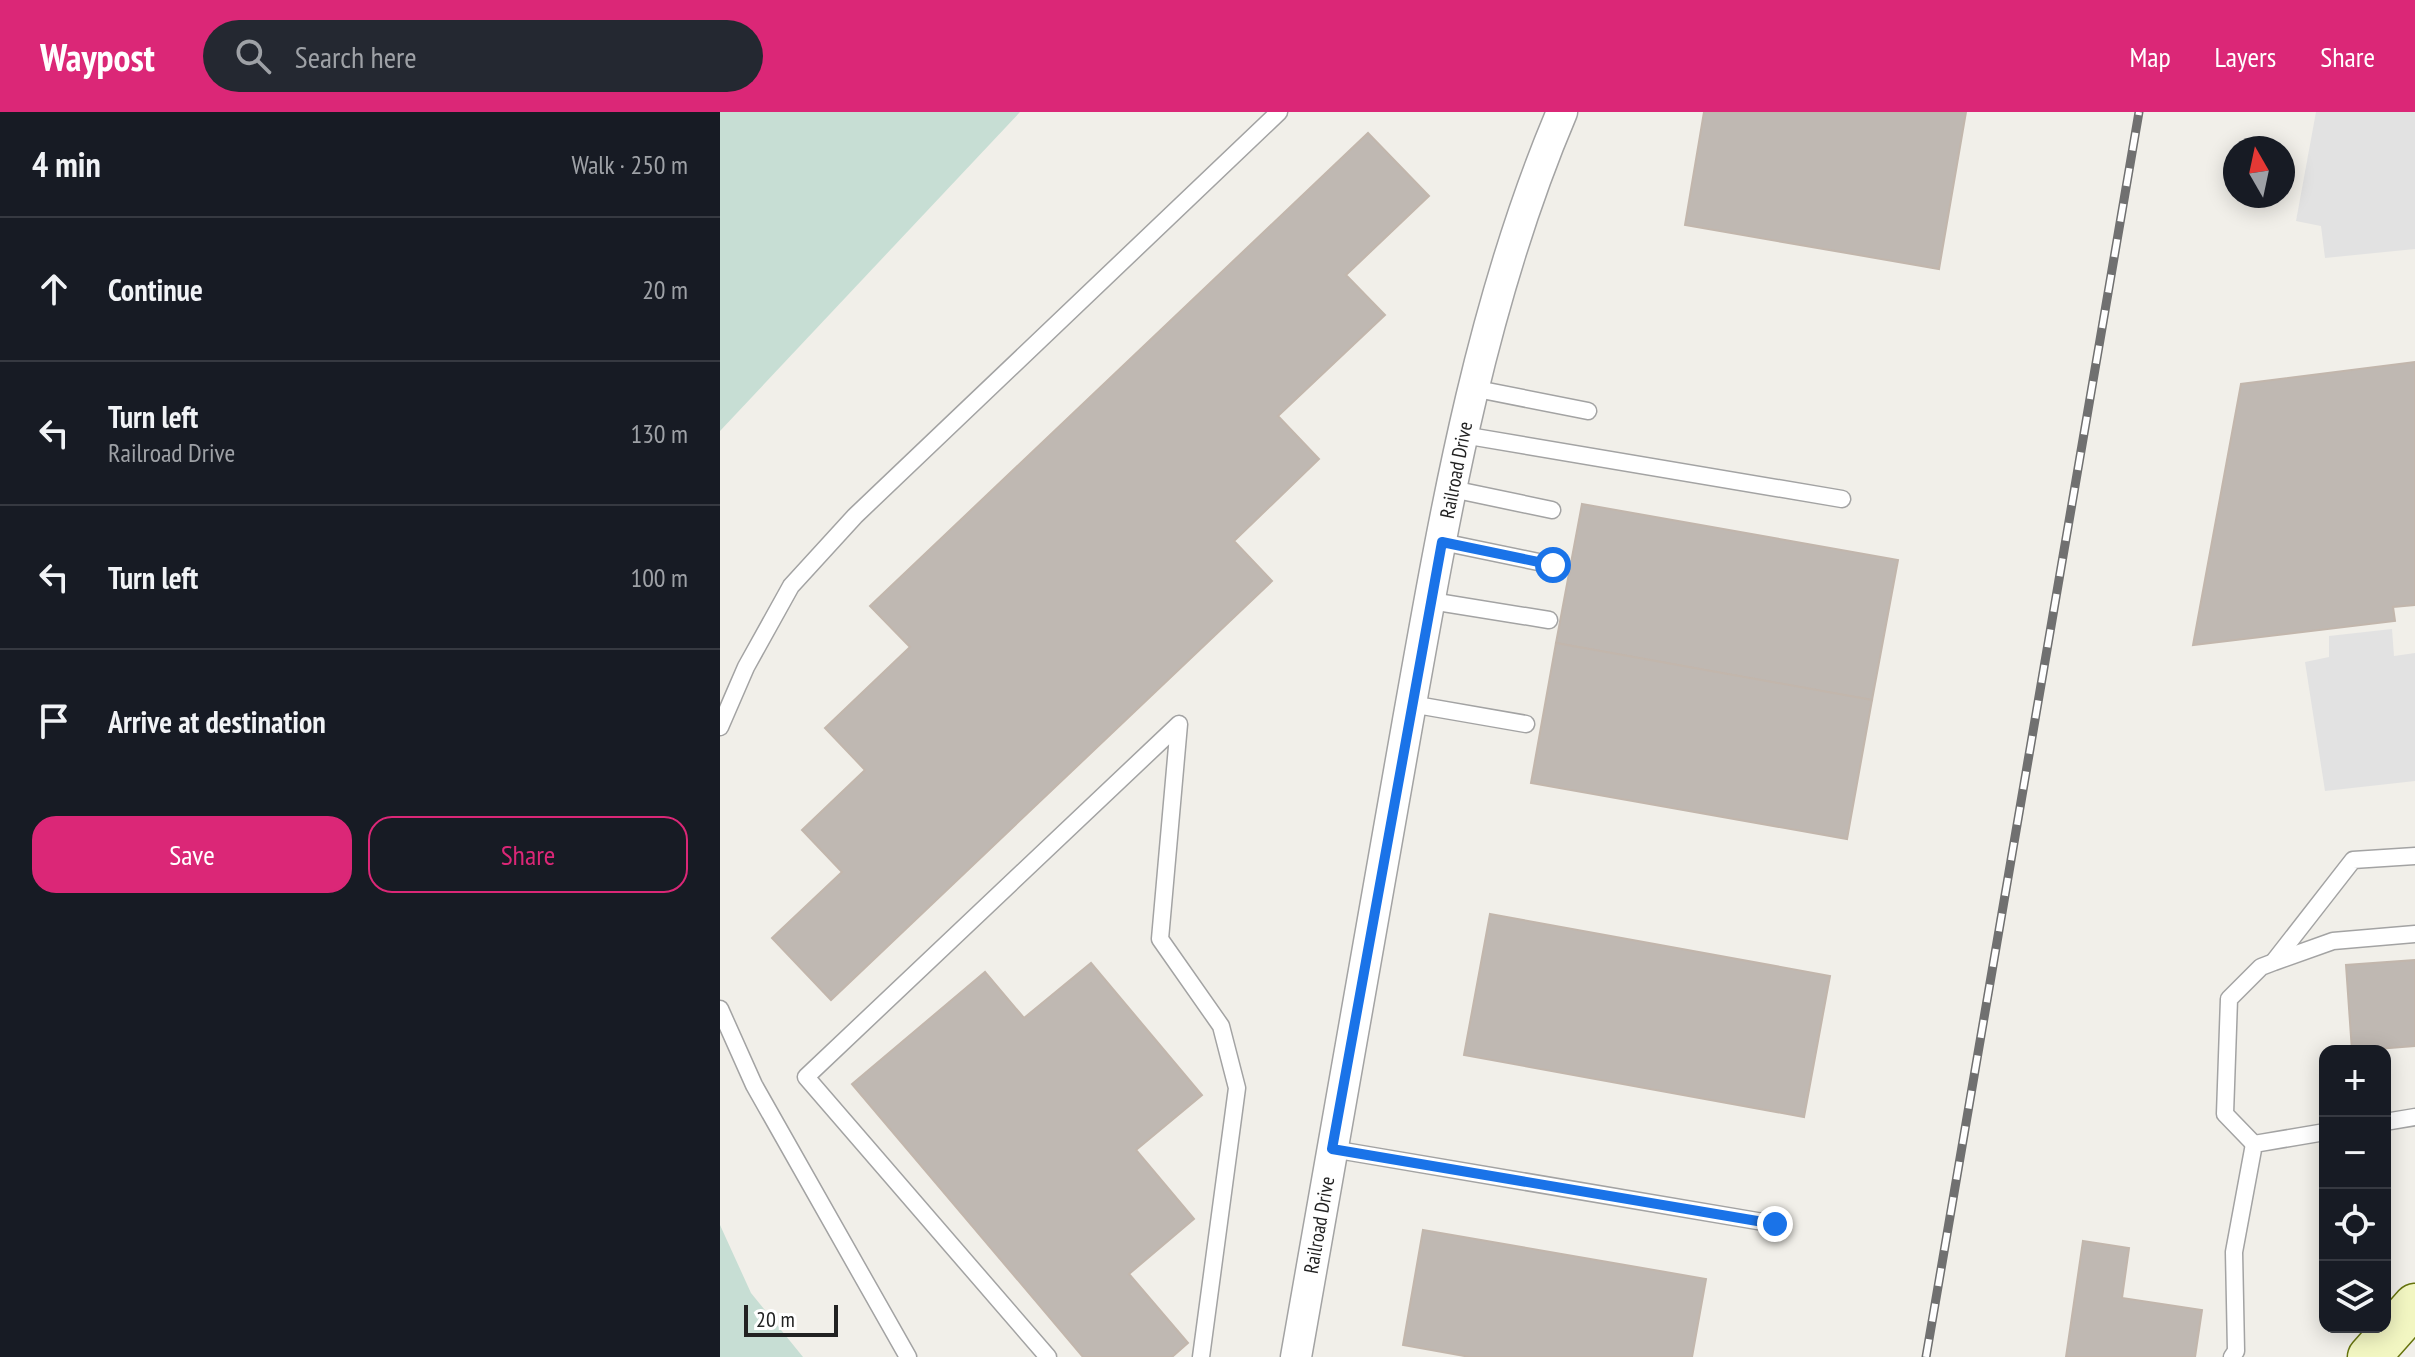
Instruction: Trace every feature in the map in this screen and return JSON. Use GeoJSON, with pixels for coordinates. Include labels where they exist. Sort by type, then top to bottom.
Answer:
{"type":"FeatureCollection","features":[{"type":"Feature","properties":{"kind":"main road"},"geometry":{"type":"LineString","coordinates":[[2369,1357],[2415,1305]]}},
{"type":"Feature","properties":{"kind":"street","name":"Railroad Drive"},"geometry":{"type":"LineString","coordinates":[[1296,1357],[1411,704],[1472,388],[1506,270],[1562,112]]}},
{"type":"Feature","properties":{"kind":"lane"},"geometry":{"type":"LineString","coordinates":[[720,727],[746,667],[791,586],[855,516],[1279,112]]}},
{"type":"Feature","properties":{"kind":"lane"},"geometry":{"type":"LineString","coordinates":[[1472,388],[1588,411]]}},
{"type":"Feature","properties":{"kind":"lane"},"geometry":{"type":"LineString","coordinates":[[1463,435],[1842,499]]}},
{"type":"Feature","properties":{"kind":"lane"},"geometry":{"type":"LineString","coordinates":[[1452,489],[1552,510]]}},
{"type":"Feature","properties":{"kind":"lane"},"geometry":{"type":"LineString","coordinates":[[1442,542],[1553,565]]}},
{"type":"Feature","properties":{"kind":"lane"},"geometry":{"type":"LineString","coordinates":[[1431,601],[1549,620]]}},
{"type":"Feature","properties":{"kind":"lane"},"geometry":{"type":"LineString","coordinates":[[1411,704],[1526,724]]}},
{"type":"Feature","properties":{"kind":"lane"},"geometry":{"type":"LineString","coordinates":[[1048,1357],[806,1077],[1179,724],[1160,939],[1221,1026],[1237,1088],[1201,1357]]}},
{"type":"Feature","properties":{"kind":"lane"},"geometry":{"type":"LineString","coordinates":[[2274,962],[2353,860],[2415,856]]}},
{"type":"Feature","properties":{"kind":"lane"},"geometry":{"type":"LineString","coordinates":[[2254,1144],[2225,1114],[2229,999],[2261,967],[2333,941],[2415,934]]}},
{"type":"Feature","properties":{"kind":"lane"},"geometry":{"type":"LineString","coordinates":[[720,1009],[754,1085],[908,1357]]}},
{"type":"Feature","properties":{"kind":"lane"},"geometry":{"type":"LineString","coordinates":[[2391,1121],[2415,1117]]}},
{"type":"Feature","properties":{"kind":"lane"},"geometry":{"type":"LineString","coordinates":[[2254,1144],[2319,1133]]}},
{"type":"Feature","properties":{"kind":"lane"},"geometry":{"type":"LineString","coordinates":[[2232,1357],[2236,1351],[2234,1252],[2254,1144]]}},
{"type":"Feature","properties":{"kind":"lane"},"geometry":{"type":"LineString","coordinates":[[1332,1149],[1775,1224]]}},
{"type":"Feature","properties":{"kind":"green space"},"geometry":{"type":"Polygon","coordinates":[[[720,112],[1020,112],[720,431],[720,112]]]}},
{"type":"Feature","properties":{"kind":"green space"},"geometry":{"type":"Polygon","coordinates":[[[720,1225],[751,1293],[803,1357],[720,1357],[720,1225]]]}},
{"type":"Feature","properties":{"kind":"shaded area"},"geometry":{"type":"Polygon","coordinates":[[[2316,112],[2415,112],[2415,249],[2325,258],[2321,226],[2296,221],[2316,112]]]}},
{"type":"Feature","properties":{"kind":"shaded area"},"geometry":{"type":"Polygon","coordinates":[[[2392,629],[2394,656],[2415,653],[2415,781],[2325,791],[2305,662],[2329,657],[2329,636],[2392,629]]]}},
{"type":"Feature","properties":{"kind":"building"},"geometry":{"type":"Polygon","coordinates":[[[1704,112],[1966,112],[1939,269],[1685,225],[1704,112]]]}},
{"type":"Feature","properties":{"kind":"building"},"geometry":{"type":"Polygon","coordinates":[[[1368,133],[1429,196],[1346,275],[1385,315],[1278,416],[1319,459],[1234,541],[1272,581],[831,1000],[772,938],[842,872],[802,830],[865,770],[825,728],[910,647],[870,606],[1368,133]]]}},
{"type":"Feature","properties":{"kind":"building"},"geometry":{"type":"Polygon","coordinates":[[[2415,362],[2415,605],[2393,607],[2395,621],[2193,645],[2241,384],[2415,362]]]}},
{"type":"Feature","properties":{"kind":"building"},"geometry":{"type":"Polygon","coordinates":[[[1582,504],[1898,560],[1872,700],[1556,643],[1582,504]]]}},
{"type":"Feature","properties":{"kind":"building"},"geometry":{"type":"Polygon","coordinates":[[[1556,643],[1872,700],[1847,839],[1531,783],[1556,643]]]}},
{"type":"Feature","properties":{"kind":"building"},"geometry":{"type":"Polygon","coordinates":[[[1490,914],[1830,976],[1804,1117],[1464,1055],[1490,914]]]}},
{"type":"Feature","properties":{"kind":"building"},"geometry":{"type":"Polygon","coordinates":[[[2415,960],[2415,1046],[2352,1045],[2346,965],[2415,960]]]}},
{"type":"Feature","properties":{"kind":"building"},"geometry":{"type":"Polygon","coordinates":[[[1091,963],[1202,1095],[1136,1150],[1194,1219],[1129,1274],[1188,1343],[1172,1357],[1083,1357],[852,1084],[985,972],[1024,1018],[1091,963]]]}},
{"type":"Feature","properties":{"kind":"building"},"geometry":{"type":"Polygon","coordinates":[[[1423,1230],[1706,1279],[1692,1357],[1470,1357],[1403,1345],[1423,1230]]]}},
{"type":"Feature","properties":{"kind":"building"},"geometry":{"type":"Polygon","coordinates":[[[2083,1241],[2129,1248],[2122,1298],[2202,1310],[2195,1357],[2066,1357],[2083,1241]]]}},
{"type":"Feature","properties":{"kind":"railway"},"geometry":{"type":"LineString","coordinates":[[1926,1357],[2139,112]]}},
{"type":"Feature","properties":{"kind":"route"},"geometry":{"type":"LineString","coordinates":[[1553,565],[1442,542],[1332,1149],[1775,1224]]}}]}
